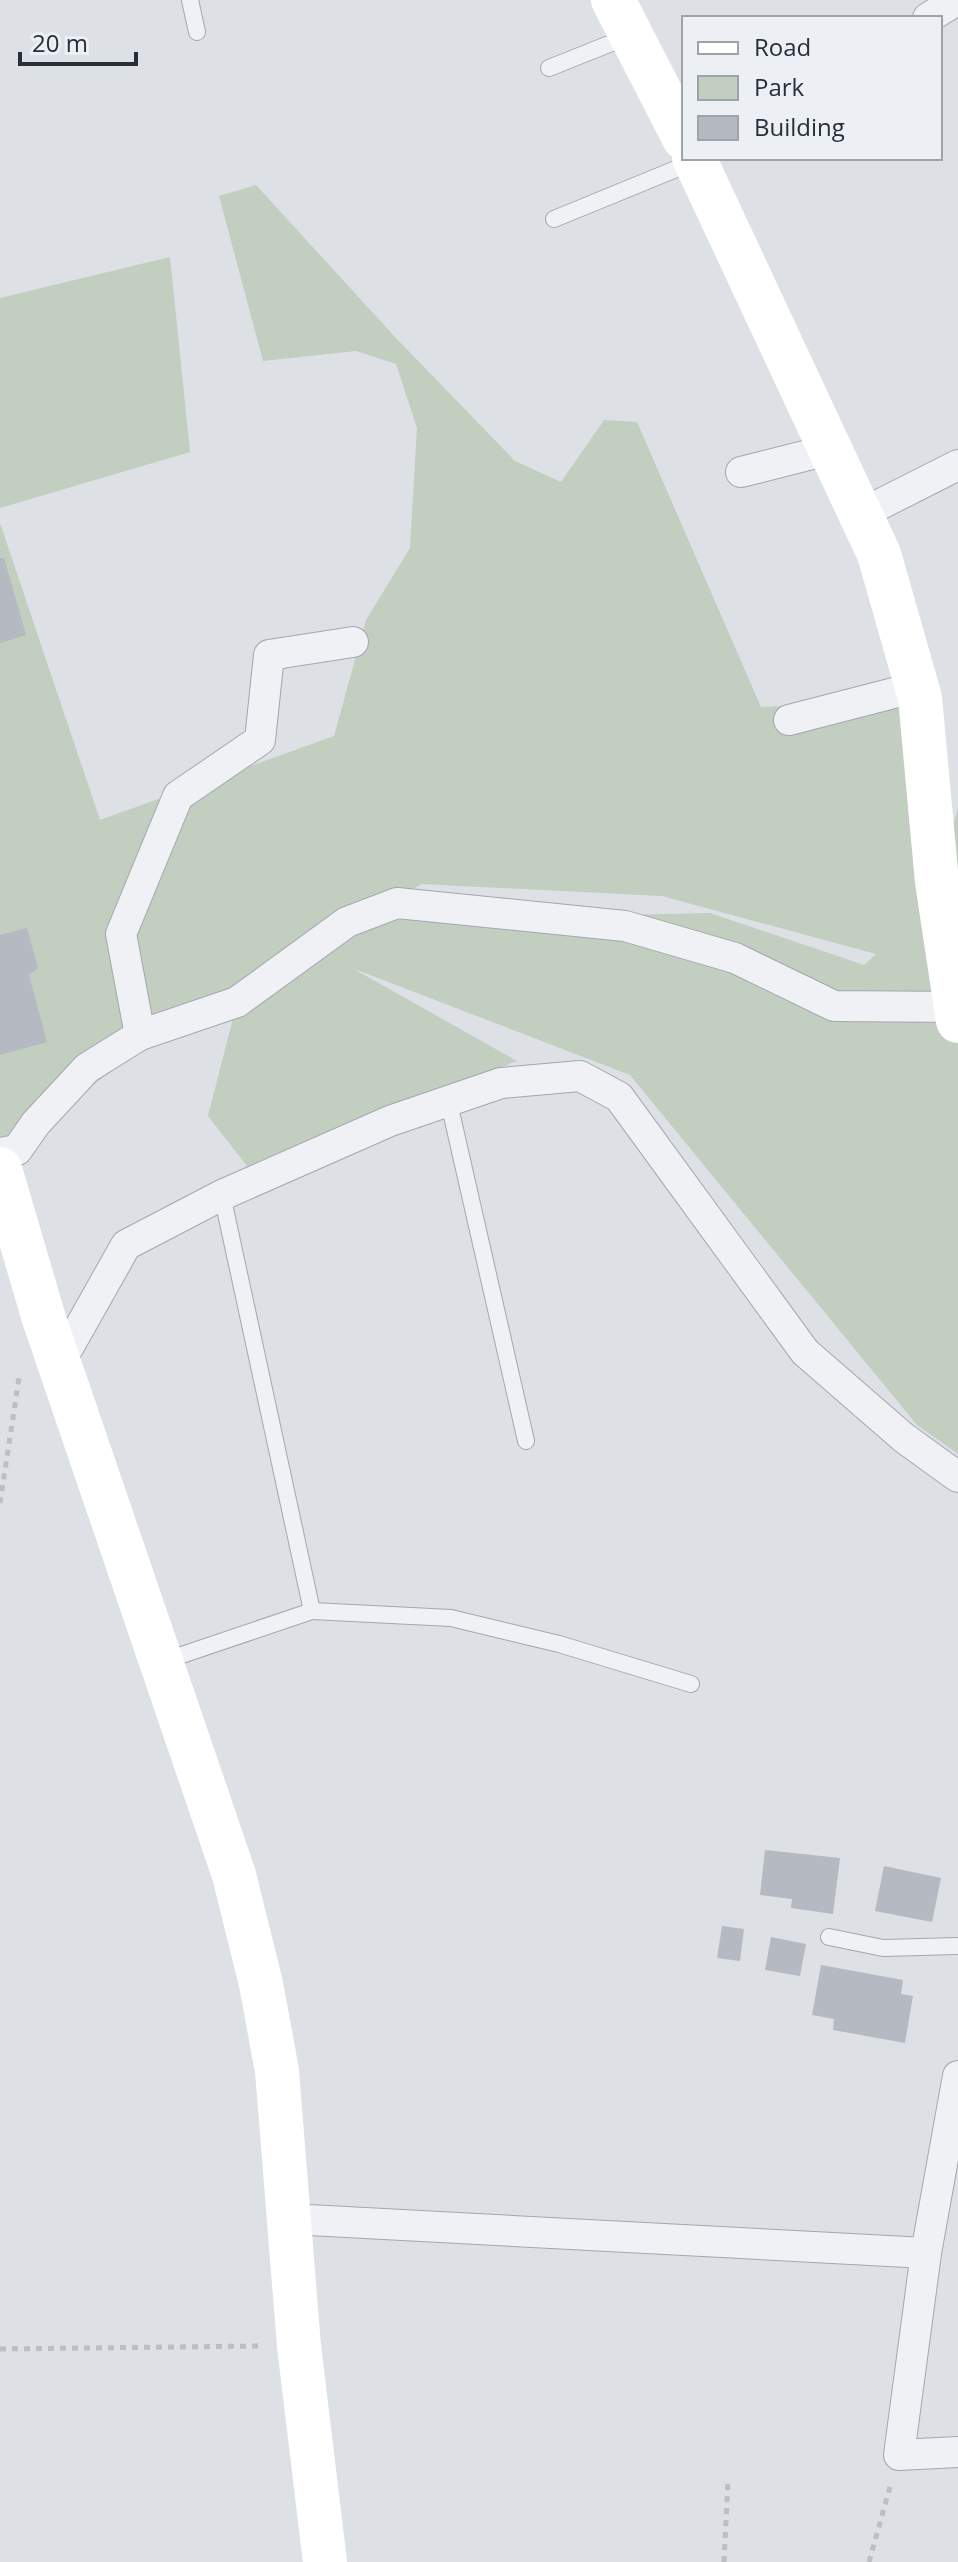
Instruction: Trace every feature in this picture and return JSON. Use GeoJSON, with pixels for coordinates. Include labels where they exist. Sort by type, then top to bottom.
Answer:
{"type":"FeatureCollection","features":[{"type":"Feature","properties":{"kind":"street"},"geometry":{"type":"LineString","coordinates":[[931,16],[957,0]]}},
{"type":"Feature","properties":{"kind":"street"},"geometry":{"type":"LineString","coordinates":[[622,17],[682,131]]}},
{"type":"Feature","properties":{"kind":"street"},"geometry":{"type":"LineString","coordinates":[[0,1153],[17,1150],[36,1123],[87,1068],[140,1035],[237,1002],[347,922],[397,903],[625,926],[735,958],[834,1006],[957,1014],[937,882],[917,687],[879,554],[697,160]]}},
{"type":"Feature","properties":{"kind":"street"},"geometry":{"type":"LineString","coordinates":[[741,472],[832,449]]}},
{"type":"Feature","properties":{"kind":"street"},"geometry":{"type":"LineString","coordinates":[[861,514],[958,465]]}},
{"type":"Feature","properties":{"kind":"street"},"geometry":{"type":"LineString","coordinates":[[140,1035],[121,934],[178,796],[260,740],[269,655],[353,642]]}},
{"type":"Feature","properties":{"kind":"street"},"geometry":{"type":"LineString","coordinates":[[789,720],[917,687]]}},
{"type":"Feature","properties":{"kind":"street"},"geometry":{"type":"LineString","coordinates":[[59,1364],[126,1245],[222,1195],[390,1121],[501,1083],[580,1076],[619,1097],[805,1352],[904,1438],[958,1477]]}},
{"type":"Feature","properties":{"kind":"street"},"geometry":{"type":"LineString","coordinates":[[0,1169],[10,1230],[44,1319],[234,1875],[261,1984],[277,2071],[299,2346],[325,2562]]}},
{"type":"Feature","properties":{"kind":"street"},"geometry":{"type":"LineString","coordinates":[[958,2076],[926,2253],[899,2455],[958,2452]]}},
{"type":"Feature","properties":{"kind":"street"},"geometry":{"type":"LineString","coordinates":[[290,2219],[926,2253]]}},
{"type":"Feature","properties":{"kind":"lane"},"geometry":{"type":"LineString","coordinates":[[190,0],[197,32]]}},
{"type":"Feature","properties":{"kind":"lane"},"geometry":{"type":"LineString","coordinates":[[549,68],[622,17]]}},
{"type":"Feature","properties":{"kind":"lane"},"geometry":{"type":"LineString","coordinates":[[554,219],[682,160]]}},
{"type":"Feature","properties":{"kind":"lane"},"geometry":{"type":"LineString","coordinates":[[449,1103],[526,1441]]}},
{"type":"Feature","properties":{"kind":"lane"},"geometry":{"type":"LineString","coordinates":[[222,1195],[312,1611]]}},
{"type":"Feature","properties":{"kind":"lane"},"geometry":{"type":"LineString","coordinates":[[161,1662],[312,1611],[451,1618],[559,1644],[691,1684]]}},
{"type":"Feature","properties":{"kind":"lane"},"geometry":{"type":"LineString","coordinates":[[829,1937],[883,1948],[958,1946]]}},
{"type":"Feature","properties":{"kind":"path"},"geometry":{"type":"LineString","coordinates":[[0,1503],[18,1381],[44,1319]]}},
{"type":"Feature","properties":{"kind":"path"},"geometry":{"type":"LineString","coordinates":[[0,2349],[299,2346]]}},
{"type":"Feature","properties":{"kind":"path"},"geometry":{"type":"LineString","coordinates":[[869,2562],[899,2455]]}},
{"type":"Feature","properties":{"kind":"path"},"geometry":{"type":"LineString","coordinates":[[724,2562],[728,2480]]}},
{"type":"Feature","properties":{"kind":"green space"},"geometry":{"type":"Polygon","coordinates":[[[256,185],[394,336],[515,461],[561,482],[604,420],[637,422],[761,707],[901,701],[938,880],[958,808],[958,1454],[917,1425],[630,1075],[352,968],[517,1061],[247,1166],[208,1116],[237,1003],[160,1037],[0,1151],[0,523],[100,820],[334,736],[366,620],[410,548],[417,428],[396,364],[356,351],[263,361],[219,196],[256,185]],[[422,884],[353,921],[710,913],[864,965],[876,954],[662,896],[422,884]]]}},
{"type":"Feature","properties":{"kind":"green space"},"geometry":{"type":"Polygon","coordinates":[[[170,257],[190,452],[0,508],[0,298],[170,257]]]}},
{"type":"Feature","properties":{"kind":"building"},"geometry":{"type":"Polygon","coordinates":[[[0,558],[4,558],[26,635],[0,643],[0,558]]]}},
{"type":"Feature","properties":{"kind":"building"},"geometry":{"type":"Polygon","coordinates":[[[27,928],[38,968],[29,975],[47,1042],[0,1055],[0,935],[27,928]]]}},
{"type":"Feature","properties":{"kind":"building"},"geometry":{"type":"Polygon","coordinates":[[[765,1850],[840,1858],[833,1914],[791,1908],[792,1899],[760,1895],[765,1850]]]}},
{"type":"Feature","properties":{"kind":"building"},"geometry":{"type":"Polygon","coordinates":[[[884,1866],[941,1878],[932,1922],[875,1911],[884,1866]]]}},
{"type":"Feature","properties":{"kind":"building"},"geometry":{"type":"Polygon","coordinates":[[[722,1926],[744,1929],[740,1961],[717,1958],[722,1926]]]}},
{"type":"Feature","properties":{"kind":"building"},"geometry":{"type":"Polygon","coordinates":[[[771,1937],[806,1944],[800,1976],[765,1970],[771,1937]]]}},
{"type":"Feature","properties":{"kind":"building"},"geometry":{"type":"Polygon","coordinates":[[[821,1965],[903,1980],[901,1994],[913,1996],[905,2043],[833,2030],[834,2019],[812,2015],[821,1965]]]}}]}
